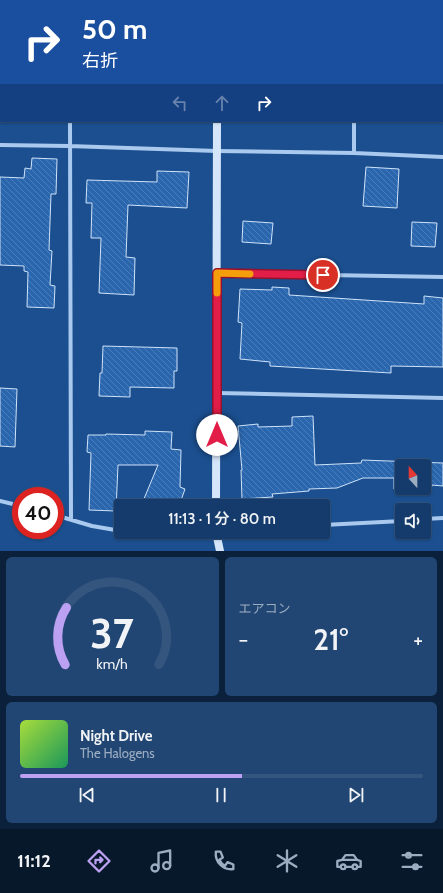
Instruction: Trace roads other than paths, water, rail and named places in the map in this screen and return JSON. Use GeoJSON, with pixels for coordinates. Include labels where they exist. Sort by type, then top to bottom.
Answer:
{"type":"FeatureCollection","features":[{"type":"Feature","properties":{"kind":"street"},"geometry":{"type":"LineString","coordinates":[[70,122],[71,519]]}},
{"type":"Feature","properties":{"kind":"street"},"geometry":{"type":"LineString","coordinates":[[216,499],[217,122]]}},
{"type":"Feature","properties":{"kind":"street"},"geometry":{"type":"LineString","coordinates":[[354,122],[354,153]]}},
{"type":"Feature","properties":{"kind":"street"},"geometry":{"type":"LineString","coordinates":[[0,145],[354,153],[443,157]]}},
{"type":"Feature","properties":{"kind":"street"},"geometry":{"type":"LineString","coordinates":[[217,273],[443,277]]}},
{"type":"Feature","properties":{"kind":"street"},"geometry":{"type":"LineString","coordinates":[[217,393],[443,398]]}},
{"type":"Feature","properties":{"kind":"street"},"geometry":{"type":"LineString","coordinates":[[0,501],[12,504]]}},
{"type":"Feature","properties":{"kind":"street"},"geometry":{"type":"LineString","coordinates":[[64,517],[92,526],[114,530]]}},
{"type":"Feature","properties":{"kind":"street"},"geometry":{"type":"LineString","coordinates":[[431,519],[443,518]]}},
{"type":"Feature","properties":{"kind":"street"},"geometry":{"type":"LineString","coordinates":[[330,525],[395,521]]}},
{"type":"Feature","properties":{"kind":"street"},"geometry":{"type":"LineString","coordinates":[[217,539],[220,551]]}}]}
